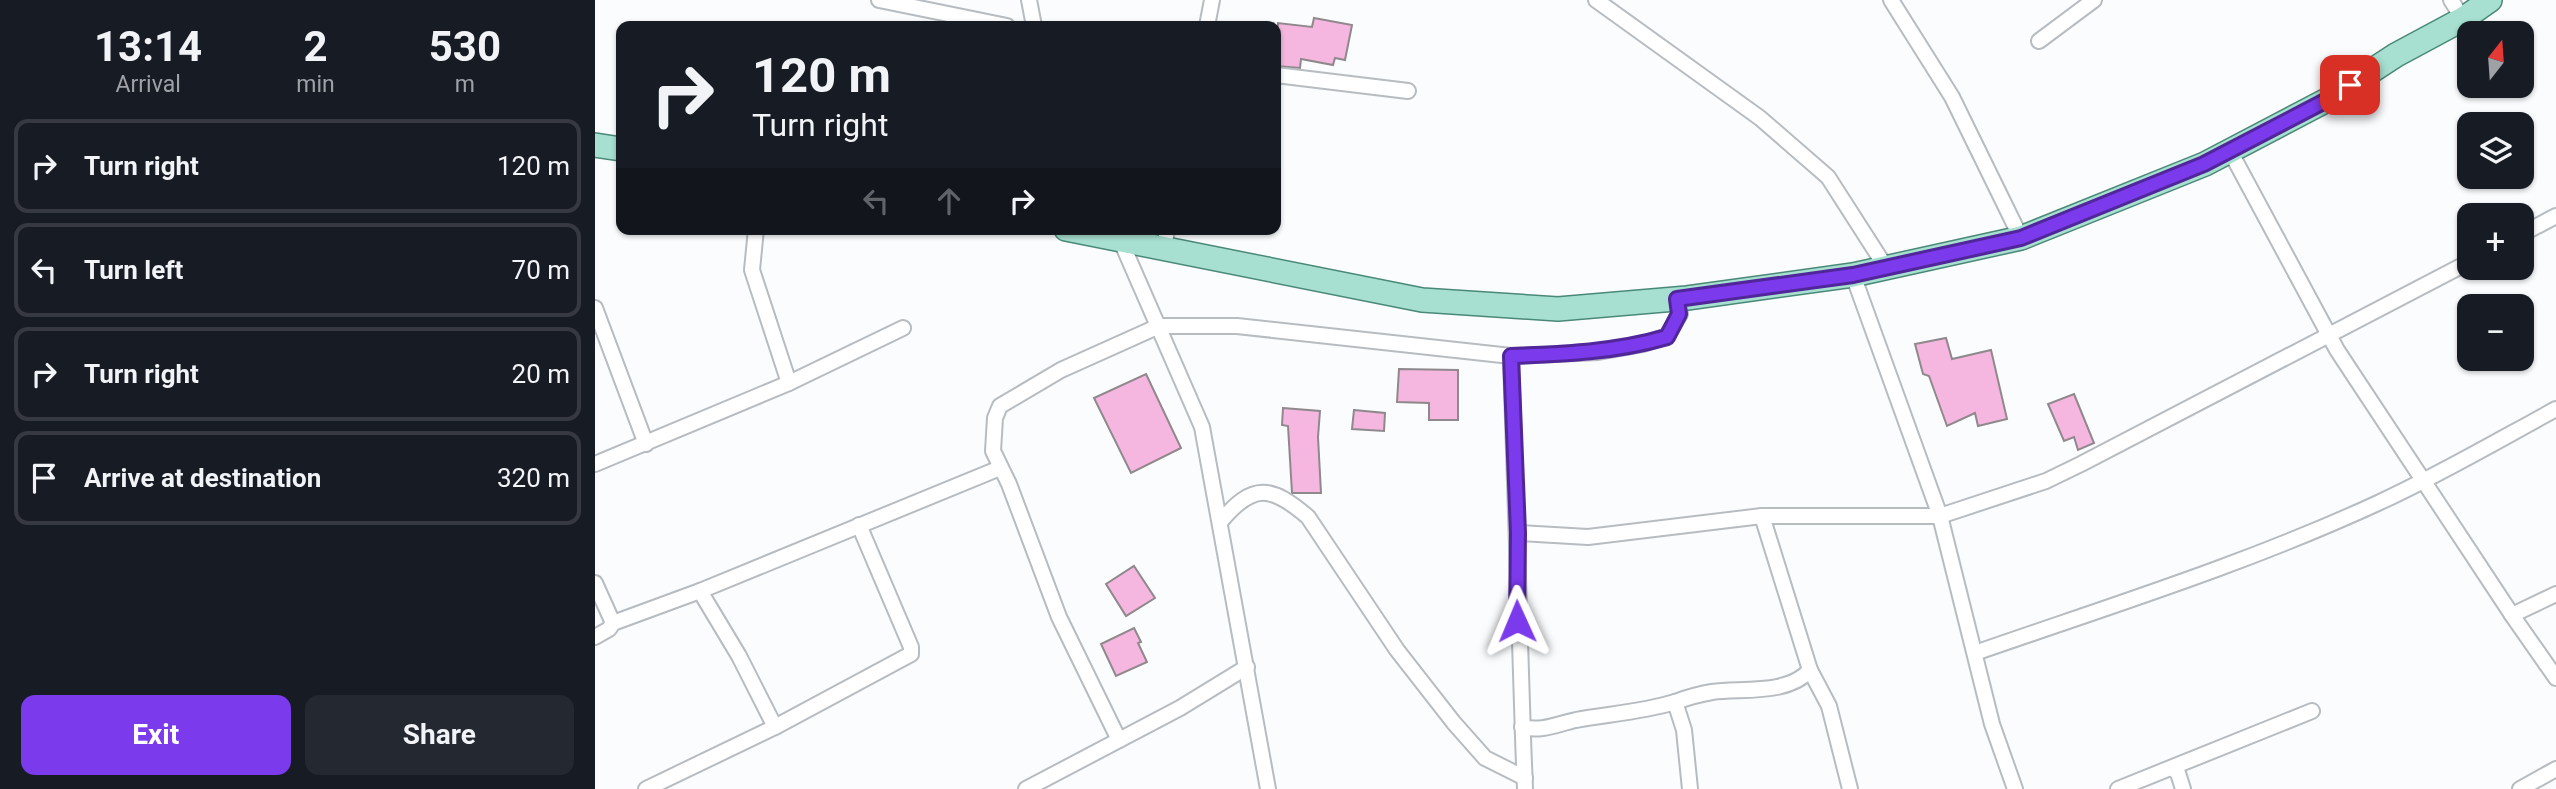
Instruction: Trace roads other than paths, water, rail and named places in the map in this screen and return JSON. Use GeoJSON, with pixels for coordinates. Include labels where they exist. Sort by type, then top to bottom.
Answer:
{"type":"FeatureCollection","features":[{"type":"Feature","properties":{"kind":"main road"},"geometry":{"type":"LineString","coordinates":[[1098,235],[1120,239],[1165,240],[1422,300],[1558,309],[1677,299],[1853,275],[2021,238],[2204,164],[2327,100],[2396,55],[2457,10],[2485,2]]}},
{"type":"Feature","properties":{"kind":"main road"},"geometry":{"type":"LineString","coordinates":[[595,145],[616,148]]}},
{"type":"Feature","properties":{"kind":"street"},"geometry":{"type":"LineString","coordinates":[[879,0],[982,21]]}},
{"type":"Feature","properties":{"kind":"street"},"geometry":{"type":"LineString","coordinates":[[1030,0],[1033,21]]}},
{"type":"Feature","properties":{"kind":"street"},"geometry":{"type":"LineString","coordinates":[[1208,21],[1212,0]]}},
{"type":"Feature","properties":{"kind":"street"},"geometry":{"type":"LineString","coordinates":[[1596,0],[1760,118],[1828,177],[1887,269]]}},
{"type":"Feature","properties":{"kind":"street"},"geometry":{"type":"LineString","coordinates":[[1891,0],[1952,97],[2021,238]]}},
{"type":"Feature","properties":{"kind":"street"},"geometry":{"type":"LineString","coordinates":[[2039,41],[2094,0]]}},
{"type":"Feature","properties":{"kind":"street"},"geometry":{"type":"LineString","coordinates":[[1281,76],[1408,91]]}},
{"type":"Feature","properties":{"kind":"street"},"geometry":{"type":"LineString","coordinates":[[2230,151],[2329,336],[2556,678]]}},
{"type":"Feature","properties":{"kind":"street"},"geometry":{"type":"LineString","coordinates":[[2534,228],[2556,216]]}},
{"type":"Feature","properties":{"kind":"street"},"geometry":{"type":"LineString","coordinates":[[755,235],[752,270],[789,383]]}},
{"type":"Feature","properties":{"kind":"street"},"geometry":{"type":"LineString","coordinates":[[1120,239],[1139,288],[1159,326],[1202,426],[1268,789]]}},
{"type":"Feature","properties":{"kind":"street"},"geometry":{"type":"LineString","coordinates":[[1518,533],[1588,537],[1762,516],[1940,516],[2046,481],[2457,268]]}},
{"type":"Feature","properties":{"kind":"street"},"geometry":{"type":"LineString","coordinates":[[1853,275],[1940,516],[1992,724],[2015,789]]}},
{"type":"Feature","properties":{"kind":"street"},"geometry":{"type":"LineString","coordinates":[[1119,740],[1059,617],[1009,484],[993,451],[995,418],[1000,406],[1061,370],[1159,326],[1237,326],[1511,356],[1598,352],[1667,337],[1679,314],[1677,299]]}},
{"type":"Feature","properties":{"kind":"street"},"geometry":{"type":"LineString","coordinates":[[595,308],[595,314],[646,444]]}},
{"type":"Feature","properties":{"kind":"street"},"geometry":{"type":"LineString","coordinates":[[595,464],[789,383],[903,328]]}},
{"type":"Feature","properties":{"kind":"street"},"geometry":{"type":"LineString","coordinates":[[1511,356],[1518,533],[1517,621],[1525,784]]}},
{"type":"Feature","properties":{"kind":"street"},"geometry":{"type":"LineString","coordinates":[[1975,653],[2264,551],[2376,504],[2556,409]]}},
{"type":"Feature","properties":{"kind":"street"},"geometry":{"type":"LineString","coordinates":[[595,636],[609,629],[613,623],[700,591],[1000,468]]}},
{"type":"Feature","properties":{"kind":"street"},"geometry":{"type":"LineString","coordinates":[[1221,521],[1246,496],[1258,492],[1289,500],[1308,517],[1397,650],[1454,723],[1485,758],[1525,784]]}},
{"type":"Feature","properties":{"kind":"street"},"geometry":{"type":"LineString","coordinates":[[1762,516],[1811,670],[1829,706],[1850,789]]}},
{"type":"Feature","properties":{"kind":"street"},"geometry":{"type":"LineString","coordinates":[[646,789],[775,727],[911,654],[911,647],[859,525]]}},
{"type":"Feature","properties":{"kind":"street"},"geometry":{"type":"LineString","coordinates":[[595,583],[613,623]]}},
{"type":"Feature","properties":{"kind":"street"},"geometry":{"type":"LineString","coordinates":[[700,591],[739,656],[775,727]]}},
{"type":"Feature","properties":{"kind":"street"},"geometry":{"type":"LineString","coordinates":[[2512,615],[2556,594]]}},
{"type":"Feature","properties":{"kind":"street"},"geometry":{"type":"LineString","coordinates":[[1026,789],[1180,708],[1247,667]]}},
{"type":"Feature","properties":{"kind":"street"},"geometry":{"type":"LineString","coordinates":[[1522,727],[1540,730],[1575,720],[1621,714],[1709,693],[1786,685],[1804,677],[1811,670]]}},
{"type":"Feature","properties":{"kind":"street"},"geometry":{"type":"LineString","coordinates":[[1675,702],[1684,730],[1691,789]]}},
{"type":"Feature","properties":{"kind":"street"},"geometry":{"type":"LineString","coordinates":[[2118,789],[2312,711]]}},
{"type":"Feature","properties":{"kind":"street"},"geometry":{"type":"LineString","coordinates":[[2173,769],[2178,773],[2183,789]]}},
{"type":"Feature","properties":{"kind":"street"},"geometry":{"type":"LineString","coordinates":[[2520,789],[2556,769]]}}]}
